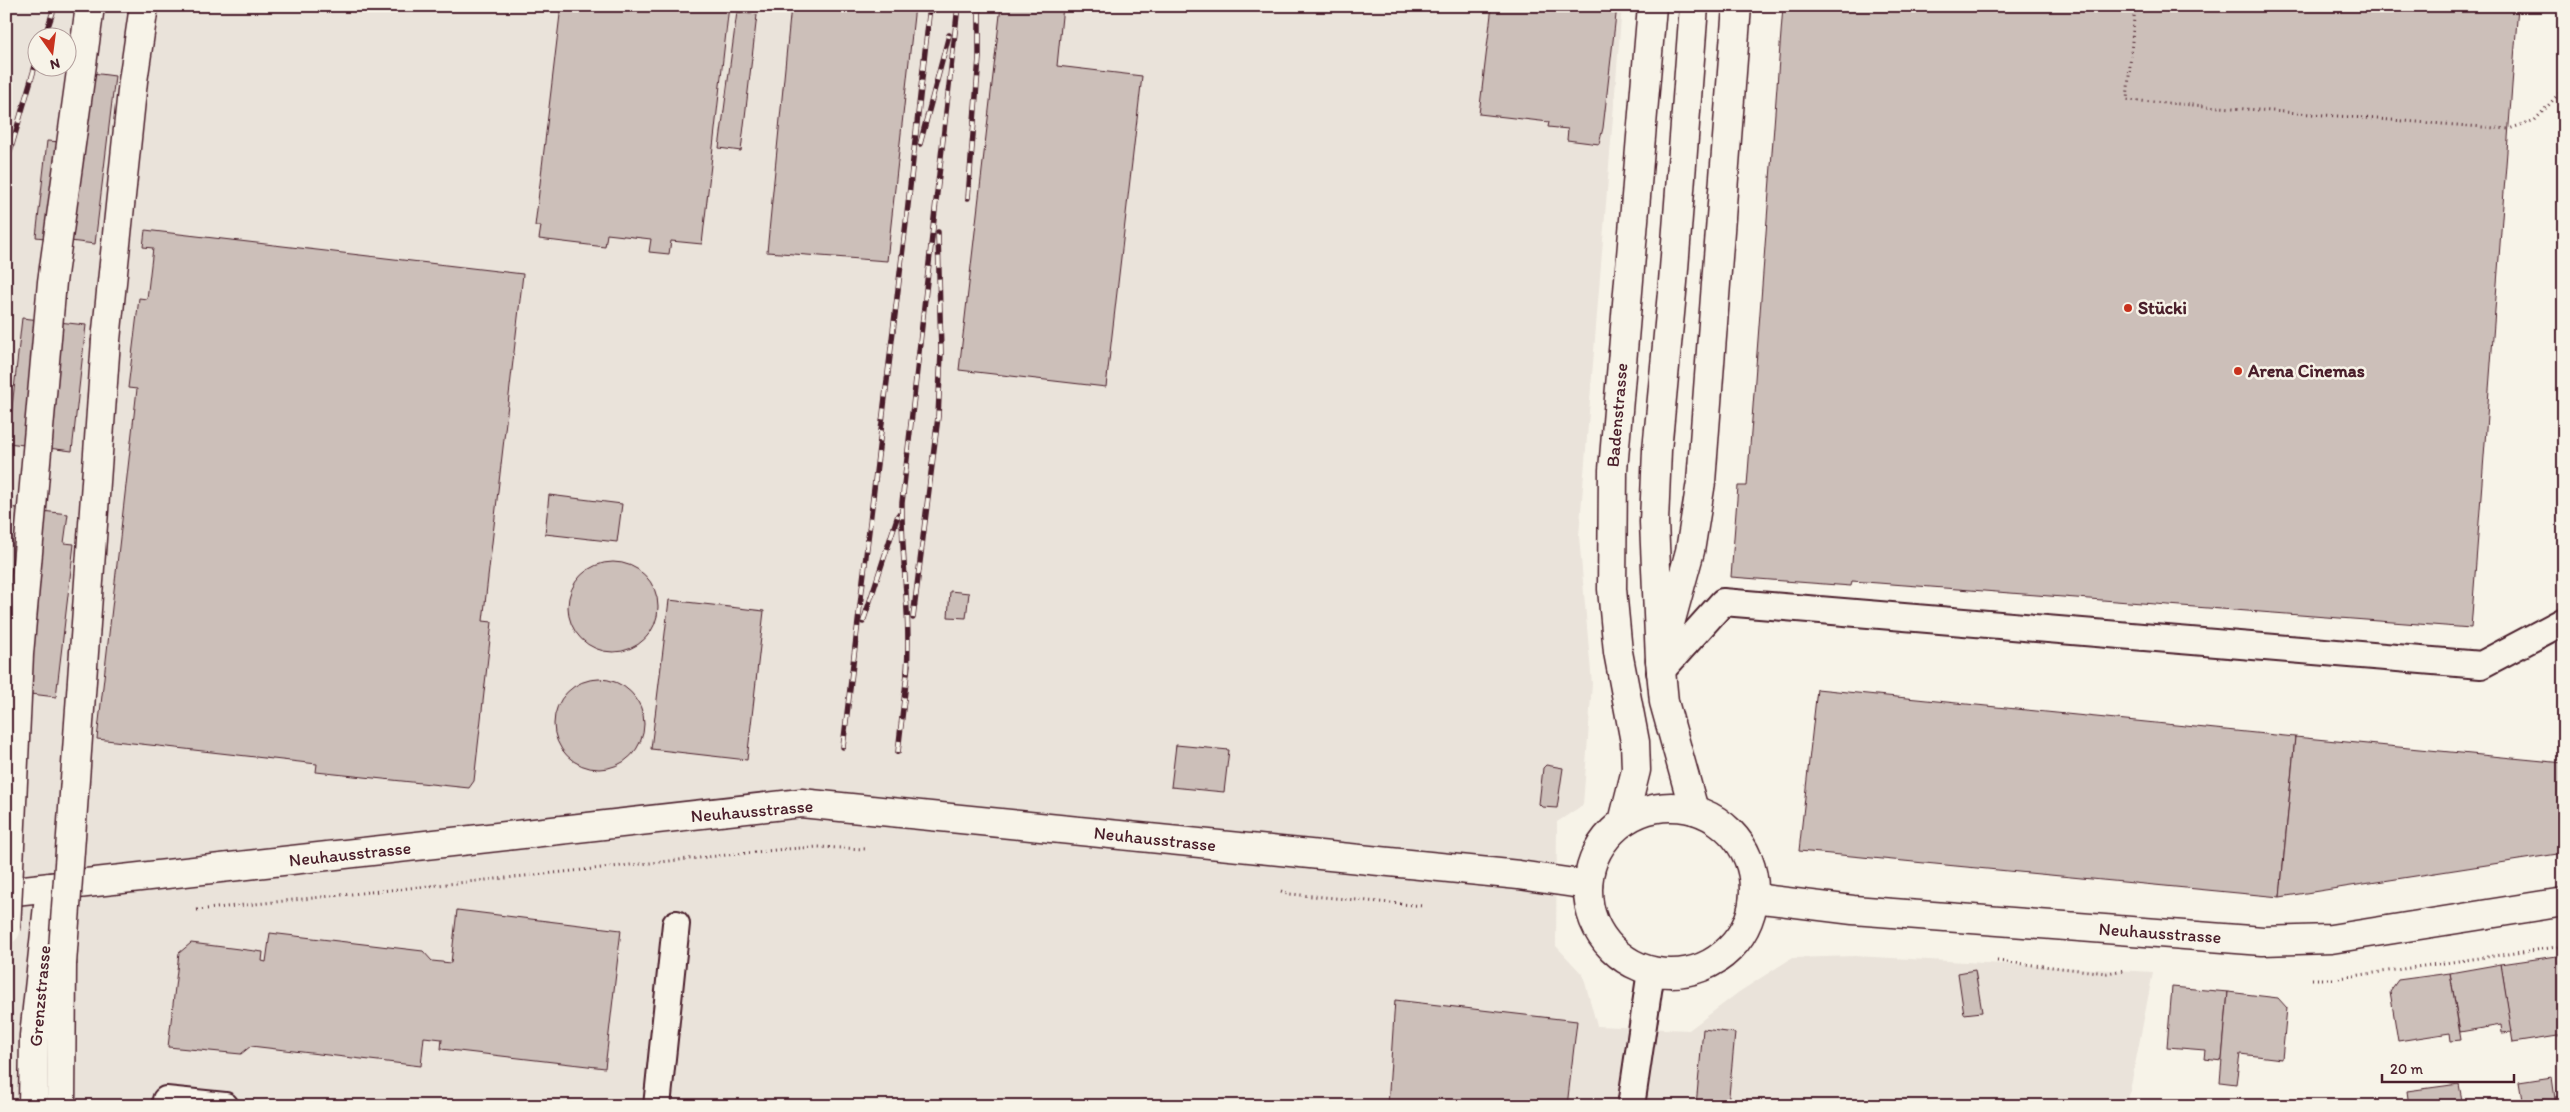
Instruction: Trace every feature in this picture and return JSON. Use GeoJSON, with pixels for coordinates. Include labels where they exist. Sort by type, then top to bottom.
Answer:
{"type":"FeatureCollection","features":[{"type":"Feature","properties":{"kind":"main road"},"geometry":{"type":"LineString","coordinates":[[6,930],[19,654],[52,282],[90,6]]}},
{"type":"Feature","properties":{"kind":"main road"},"geometry":{"type":"LineString","coordinates":[[61,1106],[62,964],[106,340],[133,80],[144,6]]}},
{"type":"Feature","properties":{"kind":"main road","name":"Badenstrasse"},"geometry":{"type":"LineString","coordinates":[[1623,822],[1636,770],[1634,742],[1615,620],[1611,514],[1613,470],[1652,6]]}},
{"type":"Feature","properties":{"kind":"main road"},"geometry":{"type":"LineString","coordinates":[[1694,6],[1673,282],[1657,450],[1655,513],[1660,666],[1664,702],[1694,810]]}},
{"type":"Feature","properties":{"kind":"main road"},"geometry":{"type":"LineString","coordinates":[[1660,666],[1690,551],[1701,482],[1737,6]]}},
{"type":"Feature","properties":{"kind":"main road","name":"Neuhausstrasse"},"geometry":{"type":"LineString","coordinates":[[6,892],[801,803],[1519,875],[1588,885]]}},
{"type":"Feature","properties":{"kind":"main road"},"geometry":{"type":"LineString","coordinates":[[1664,807],[1694,810],[1718,821],[1733,834],[1746,853],[1752,871],[1754,898],[1749,921],[1737,942],[1719,958],[1698,969],[1675,973],[1651,971],[1630,962],[1611,949],[1598,930],[1590,908],[1588,885],[1593,861],[1605,840],[1623,822],[1644,811],[1664,807]]}},
{"type":"Feature","properties":{"kind":"main road","name":"Grenzstrasse"},"geometry":{"type":"LineString","coordinates":[[33,1106],[34,1036],[50,887]]}},
{"type":"Feature","properties":{"kind":"main road","name":"Neuhausstrasse"},"geometry":{"type":"LineString","coordinates":[[1754,898],[1853,910],[2263,941],[2331,939],[2564,902]]}},
{"type":"Feature","properties":{"kind":"lane"},"geometry":{"type":"LineString","coordinates":[[1660,666],[1723,602],[2481,665],[2564,621]]}},
{"type":"Feature","properties":{"kind":"lane"},"geometry":{"type":"LineString","coordinates":[[657,1106],[676,924]]}},
{"type":"Feature","properties":{"kind":"lane"},"geometry":{"type":"LineString","coordinates":[[1631,1106],[1651,971]]}},
{"type":"Feature","properties":{"kind":"lane"},"geometry":{"type":"LineString","coordinates":[[166,1106],[166,1100],[225,1106]]}},
{"type":"Feature","properties":{"kind":"path"},"geometry":{"type":"LineString","coordinates":[[2135,6],[2127,100],[2509,129],[2535,120],[2564,88]]}},
{"type":"Feature","properties":{"kind":"path"},"geometry":{"type":"LineString","coordinates":[[193,910],[213,910],[784,849],[818,847],[863,850],[872,848]]}},
{"type":"Feature","properties":{"kind":"path"},"geometry":{"type":"LineString","coordinates":[[1272,887],[1290,894],[1427,906]]}},
{"type":"Feature","properties":{"kind":"shaded area"},"geometry":{"type":"Polygon","coordinates":[[[6,6],[1622,6],[1579,536],[1592,684],[1583,805],[1557,822],[1556,946],[1583,975],[1597,1026],[1689,1030],[1739,992],[1792,958],[1855,956],[2153,972],[2127,1106],[6,1106],[6,6]]]}},
{"type":"Feature","properties":{"kind":"building"},"geometry":{"type":"Polygon","coordinates":[[[561,6],[729,6],[702,244],[671,241],[669,254],[649,252],[651,239],[607,234],[605,247],[539,239],[541,226],[535,226],[561,6]]]}},
{"type":"Feature","properties":{"kind":"building"},"geometry":{"type":"Polygon","coordinates":[[[791,6],[915,6],[887,261],[767,252],[791,6]]]}},
{"type":"Feature","properties":{"kind":"building"},"geometry":{"type":"Polygon","coordinates":[[[1001,6],[1063,6],[1057,66],[1142,76],[1106,387],[959,370],[1001,6]]]}},
{"type":"Feature","properties":{"kind":"building"},"geometry":{"type":"Polygon","coordinates":[[[1492,6],[1617,6],[1603,128],[1599,144],[1567,140],[1568,129],[1548,127],[1549,122],[1479,114],[1492,6]]]}},
{"type":"Feature","properties":{"kind":"building","name":"Stücki"},"geometry":{"type":"Polygon","coordinates":[[[1783,6],[2518,6],[2471,628],[1852,581],[1851,586],[1731,577],[1738,486],[1747,486],[1783,6]]]}},
{"type":"Feature","properties":{"kind":"building"},"geometry":{"type":"Polygon","coordinates":[[[737,12],[757,15],[741,151],[719,148],[737,12]]]}},
{"type":"Feature","properties":{"kind":"building"},"geometry":{"type":"Polygon","coordinates":[[[78,71],[115,76],[95,244],[36,237],[47,141],[62,142],[69,78],[78,78],[78,71]]]}},
{"type":"Feature","properties":{"kind":"building"},"geometry":{"type":"Polygon","coordinates":[[[145,230],[523,274],[483,621],[492,622],[474,781],[469,788],[316,772],[317,764],[97,739],[137,389],[128,388],[139,298],[147,299],[153,248],[143,247],[145,230]]]}},
{"type":"Feature","properties":{"kind":"building"},"geometry":{"type":"Polygon","coordinates":[[[22,318],[86,325],[72,451],[8,443],[22,318]]]}},
{"type":"Feature","properties":{"kind":"building"},"geometry":{"type":"Polygon","coordinates":[[[549,495],[622,504],[617,542],[545,534],[549,495]]]}},
{"type":"Feature","properties":{"kind":"building"},"geometry":{"type":"Polygon","coordinates":[[[8,507],[68,514],[64,543],[74,544],[56,697],[6,691],[8,507]]]}},
{"type":"Feature","properties":{"kind":"building"},"geometry":{"type":"Polygon","coordinates":[[[613,562],[630,565],[645,575],[655,590],[658,607],[655,624],[645,639],[630,649],[613,652],[596,649],[581,639],[571,624],[568,607],[571,590],[581,575],[596,565],[613,562]]]}},
{"type":"Feature","properties":{"kind":"building"},"geometry":{"type":"Polygon","coordinates":[[[950,591],[969,593],[966,618],[948,617],[950,591]]]}},
{"type":"Feature","properties":{"kind":"building"},"geometry":{"type":"Polygon","coordinates":[[[669,600],[764,611],[747,760],[651,749],[669,600]]]}},
{"type":"Feature","properties":{"kind":"building"},"geometry":{"type":"Polygon","coordinates":[[[599,679],[616,682],[631,692],[641,707],[644,724],[641,741],[631,756],[616,766],[599,769],[582,766],[567,756],[557,741],[554,724],[557,707],[567,692],[582,682],[599,679]]]}},
{"type":"Feature","properties":{"kind":"building"},"geometry":{"type":"Polygon","coordinates":[[[1817,689],[2295,737],[2280,897],[1799,851],[1817,689]]]}},
{"type":"Feature","properties":{"kind":"building"},"geometry":{"type":"Polygon","coordinates":[[[2295,737],[2564,763],[2564,853],[2280,897],[2295,737]]]}},
{"type":"Feature","properties":{"kind":"building"},"geometry":{"type":"Polygon","coordinates":[[[1176,745],[1229,750],[1224,792],[1171,787],[1176,745]]]}},
{"type":"Feature","properties":{"kind":"building"},"geometry":{"type":"Polygon","coordinates":[[[1546,765],[1563,768],[1557,808],[1542,807],[1539,804],[1543,768],[1546,765]]]}},
{"type":"Feature","properties":{"kind":"building"},"geometry":{"type":"Polygon","coordinates":[[[457,910],[621,930],[605,1068],[441,1049],[442,1039],[424,1037],[421,1066],[251,1046],[241,1054],[168,1047],[179,953],[191,943],[263,952],[262,961],[266,962],[270,933],[423,951],[432,961],[451,963],[457,910]]]}},
{"type":"Feature","properties":{"kind":"building"},"geometry":{"type":"Polygon","coordinates":[[[2564,955],[2564,1035],[2513,1043],[2501,964],[2564,955]]]}},
{"type":"Feature","properties":{"kind":"building"},"geometry":{"type":"Polygon","coordinates":[[[2501,964],[2512,1032],[2502,1033],[2501,1025],[2460,1032],[2450,973],[2501,964]]]}},
{"type":"Feature","properties":{"kind":"building"},"geometry":{"type":"Polygon","coordinates":[[[1975,970],[1982,1012],[1964,1014],[1958,973],[1975,970]]]}},
{"type":"Feature","properties":{"kind":"building"},"geometry":{"type":"Polygon","coordinates":[[[2450,973],[2461,1040],[2451,1041],[2450,1033],[2398,1041],[2390,991],[2398,980],[2450,973]]]}},
{"type":"Feature","properties":{"kind":"building"},"geometry":{"type":"Polygon","coordinates":[[[2172,987],[2228,992],[2222,1061],[2204,1059],[2205,1050],[2167,1047],[2172,987]]]}},
{"type":"Feature","properties":{"kind":"building"},"geometry":{"type":"Polygon","coordinates":[[[2228,992],[2278,998],[2287,1008],[2282,1059],[2240,1054],[2236,1084],[2220,1082],[2228,992]]]}},
{"type":"Feature","properties":{"kind":"building"},"geometry":{"type":"Polygon","coordinates":[[[1395,1000],[1577,1021],[1567,1106],[1388,1106],[1395,1000]]]}},
{"type":"Feature","properties":{"kind":"building"},"geometry":{"type":"Polygon","coordinates":[[[1703,1029],[1735,1033],[1728,1106],[1696,1106],[1703,1029]]]}},
{"type":"Feature","properties":{"kind":"building"},"geometry":{"type":"Polygon","coordinates":[[[2552,1077],[2556,1106],[2523,1106],[2519,1082],[2552,1077]]]}},
{"type":"Feature","properties":{"kind":"building"},"geometry":{"type":"Polygon","coordinates":[[[2459,1084],[2463,1106],[2409,1106],[2407,1091],[2459,1084]]]}},
{"type":"Feature","properties":{"kind":"building"},"geometry":{"type":"Polygon","coordinates":[[[2564,1096],[2564,1106],[2556,1106],[2555,1097],[2564,1096]]]}},
{"type":"Feature","properties":{"kind":"railway"},"geometry":{"type":"LineString","coordinates":[[47,28],[55,6]]}},
{"type":"Feature","properties":{"kind":"railway"},"geometry":{"type":"LineString","coordinates":[[843,747],[930,6]]}},
{"type":"Feature","properties":{"kind":"railway"},"geometry":{"type":"LineString","coordinates":[[907,672],[908,630],[902,503],[958,6]]}},
{"type":"Feature","properties":{"kind":"railway"},"geometry":{"type":"LineString","coordinates":[[968,198],[979,58],[979,6]]}},
{"type":"Feature","properties":{"kind":"railway"},"geometry":{"type":"LineString","coordinates":[[920,144],[949,35]]}},
{"type":"Feature","properties":{"kind":"railway"},"geometry":{"type":"LineString","coordinates":[[6,165],[32,78]]}},
{"type":"Feature","properties":{"kind":"railway"},"geometry":{"type":"LineString","coordinates":[[913,618],[938,417],[941,353],[938,232]]}},
{"type":"Feature","properties":{"kind":"railway"},"geometry":{"type":"LineString","coordinates":[[863,622],[898,515]]}},
{"type":"Feature","properties":{"kind":"railway"},"geometry":{"type":"LineString","coordinates":[[898,752],[908,665]]}},
{"type":"Feature","properties":{"kind":"place","name":"Stücki"},"geometry":{"type":"Point","coordinates":[2128,308]}},
{"type":"Feature","properties":{"kind":"place","name":"Arena Cinemas"},"geometry":{"type":"Point","coordinates":[2238,371]}}]}
